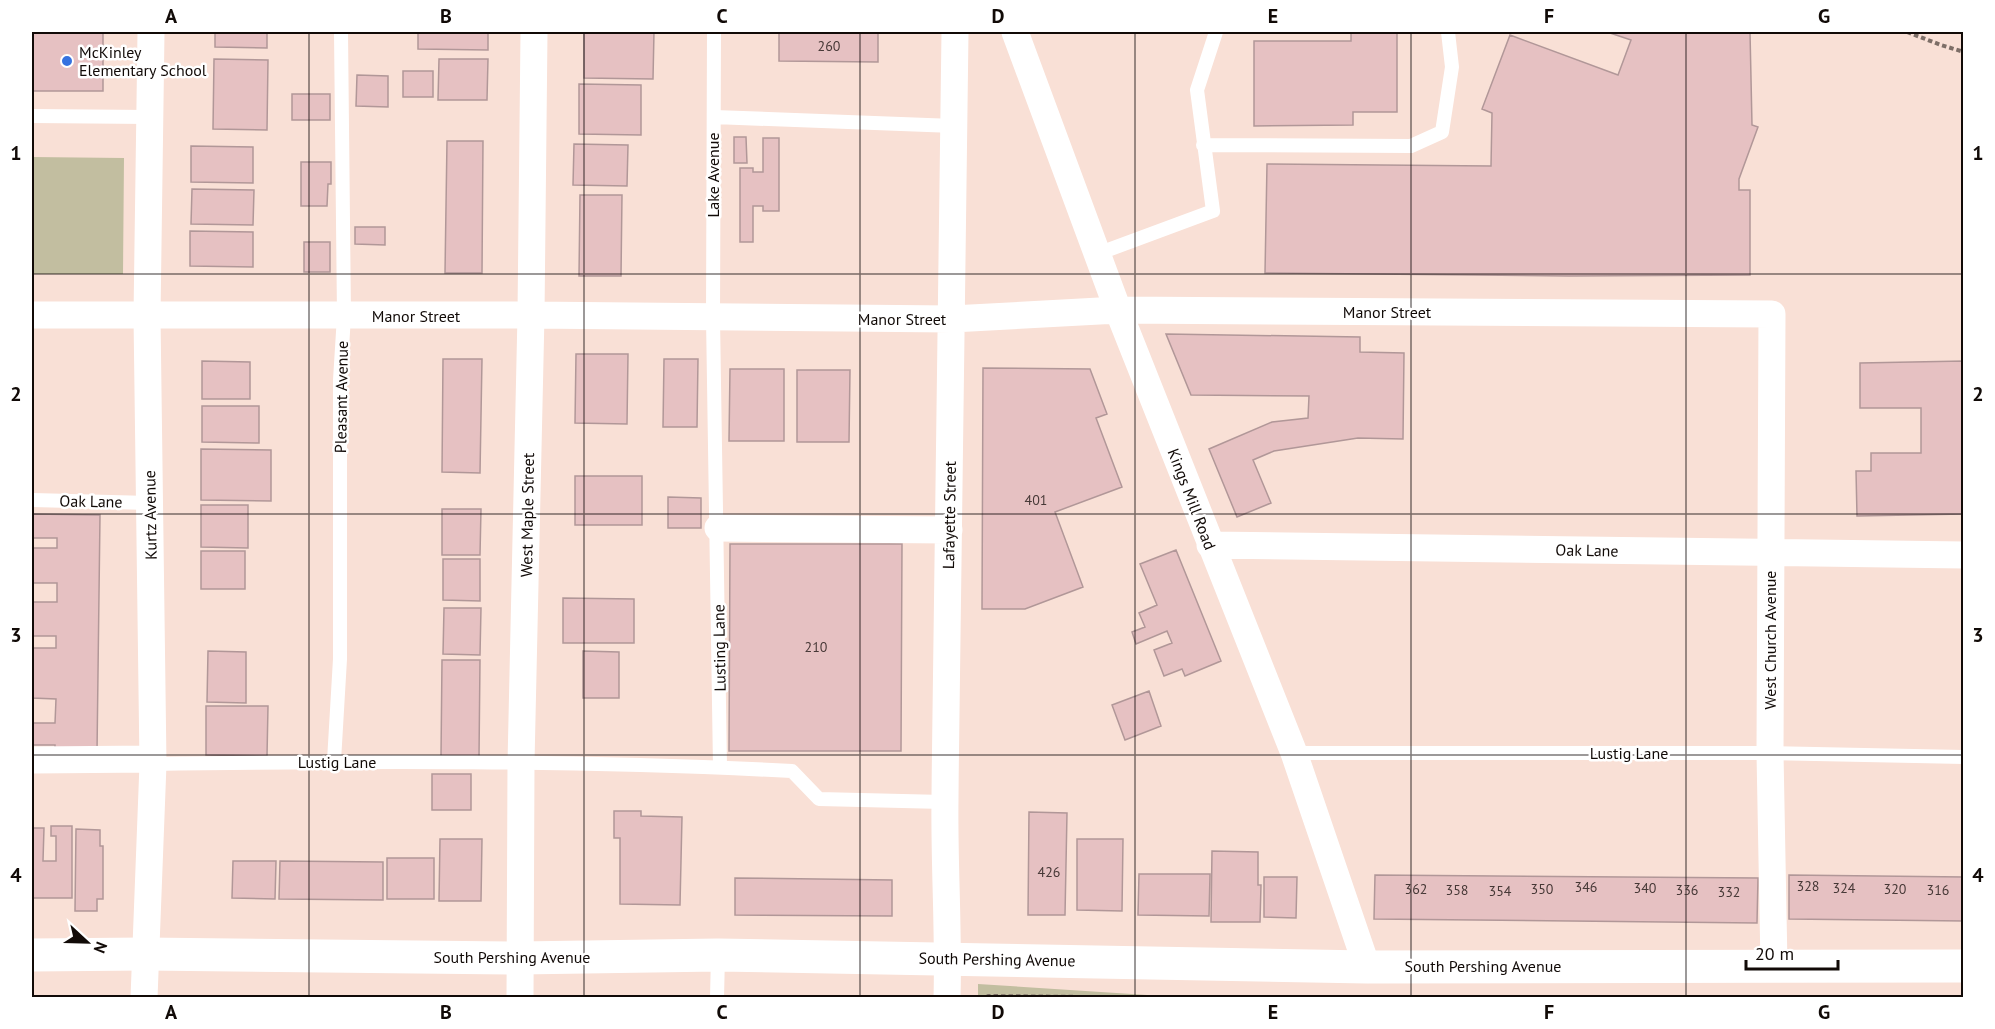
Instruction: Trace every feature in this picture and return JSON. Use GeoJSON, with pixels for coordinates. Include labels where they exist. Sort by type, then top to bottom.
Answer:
{"type":"FeatureCollection","features":[{"type":"Feature","properties":{"kind":"street","name":"Kurtz Avenue"},"geometry":{"type":"LineString","coordinates":[[144,998],[153,761],[147,316],[151,32]]}},
{"type":"Feature","properties":{"kind":"street","name":"West Maple Street"},"geometry":{"type":"LineString","coordinates":[[520,998],[521,764],[531,315],[534,32]]}},
{"type":"Feature","properties":{"kind":"street","name":"Lafayette Street"},"geometry":{"type":"LineString","coordinates":[[947,998],[944,802],[955,32]]}},
{"type":"Feature","properties":{"kind":"street","name":"Kings Mill Road"},"geometry":{"type":"LineString","coordinates":[[1016,32],[1118,310],[1294,753],[1367,967]]}},
{"type":"Feature","properties":{"kind":"street","name":"Manor Street"},"geometry":{"type":"LineString","coordinates":[[32,315],[531,315],[952,319],[1118,310],[1772,314]]}},
{"type":"Feature","properties":{"kind":"street","name":"West Church Avenue"},"geometry":{"type":"LineString","coordinates":[[1772,314],[1770,753],[1774,965]]}},
{"type":"Feature","properties":{"kind":"street"},"geometry":{"type":"LineString","coordinates":[[718,528],[949,530]]}},
{"type":"Feature","properties":{"kind":"street","name":"Oak Lane"},"geometry":{"type":"LineString","coordinates":[[1210,545],[1964,555]]}},
{"type":"Feature","properties":{"kind":"street","name":"Lustig Lane"},"geometry":{"type":"LineString","coordinates":[[32,760],[153,761]]}},
{"type":"Feature","properties":{"kind":"street","name":"South Pershing Avenue"},"geometry":{"type":"LineString","coordinates":[[32,955],[520,958],[718,955],[1367,967],[1964,966]]}},
{"type":"Feature","properties":{"kind":"lane","name":"Pleasant Avenue"},"geometry":{"type":"LineString","coordinates":[[334,761],[340,659],[340,380],[344,316],[341,32]]}},
{"type":"Feature","properties":{"kind":"lane","name":"Lake Avenue"},"geometry":{"type":"LineString","coordinates":[[713,318],[714,32]]}},
{"type":"Feature","properties":{"kind":"lane"},"geometry":{"type":"LineString","coordinates":[[1097,254],[1213,211],[1197,90],[1216,32]]}},
{"type":"Feature","properties":{"kind":"lane"},"geometry":{"type":"LineString","coordinates":[[1203,145],[1411,146],[1442,132],[1452,67],[1448,32]]}},
{"type":"Feature","properties":{"kind":"lane"},"geometry":{"type":"LineString","coordinates":[[32,116],[150,117]]}},
{"type":"Feature","properties":{"kind":"lane"},"geometry":{"type":"LineString","coordinates":[[714,117],[954,126]]}},
{"type":"Feature","properties":{"kind":"lane","name":"Lusting Lane"},"geometry":{"type":"LineString","coordinates":[[713,318],[720,768]]}},
{"type":"Feature","properties":{"kind":"lane","name":"Oak Lane"},"geometry":{"type":"LineString","coordinates":[[32,500],[150,503]]}},
{"type":"Feature","properties":{"kind":"lane","name":"Lustig Lane"},"geometry":{"type":"LineString","coordinates":[[1294,753],[1770,753],[1964,758]]}},
{"type":"Feature","properties":{"kind":"lane","name":"Lustig Lane"},"geometry":{"type":"LineString","coordinates":[[153,761],[334,761],[792,771],[819,800],[944,802]]}},
{"type":"Feature","properties":{"kind":"lane"},"geometry":{"type":"LineString","coordinates":[[717,998],[718,955]]}},
{"type":"Feature","properties":{"kind":"path"},"geometry":{"type":"LineString","coordinates":[[1907,32],[1964,52]]}},
{"type":"Feature","properties":{"kind":"path"},"geometry":{"type":"LineString","coordinates":[[988,998],[988,996],[1091,997]]}},
{"type":"Feature","properties":{"kind":"shaded area"},"geometry":{"type":"Polygon","coordinates":[[[32,157],[124,158],[123,274],[32,274],[32,157]]]}},
{"type":"Feature","properties":{"kind":"shaded area"},"geometry":{"type":"Polygon","coordinates":[[[978,984],[1178,997],[978,997],[978,984]]]}},
{"type":"Feature","properties":{"kind":"building","name":"McKinley Elementary School"},"geometry":{"type":"Polygon","coordinates":[[[32,32],[103,32],[103,91],[32,91],[32,32]]]}},
{"type":"Feature","properties":{"kind":"building"},"geometry":{"type":"Polygon","coordinates":[[[215,32],[267,32],[267,48],[215,47],[215,32]]]}},
{"type":"Feature","properties":{"kind":"building"},"geometry":{"type":"Polygon","coordinates":[[[418,32],[488,32],[488,50],[418,49],[418,32]]]}},
{"type":"Feature","properties":{"kind":"building"},"geometry":{"type":"Polygon","coordinates":[[[584,32],[654,32],[653,79],[584,78],[584,32]]]}},
{"type":"Feature","properties":{"kind":"building"},"geometry":{"type":"Polygon","coordinates":[[[779,32],[878,32],[878,62],[779,61],[779,32]]]}},
{"type":"Feature","properties":{"kind":"building"},"geometry":{"type":"Polygon","coordinates":[[[1351,32],[1397,32],[1397,112],[1353,112],[1353,125],[1254,126],[1254,41],[1351,41],[1351,32]]]}},
{"type":"Feature","properties":{"kind":"building"},"geometry":{"type":"Polygon","coordinates":[[[1607,32],[1750,32],[1752,125],[1758,127],[1739,179],[1739,190],[1750,190],[1750,275],[1265,273],[1267,164],[1491,166],[1492,113],[1482,109],[1510,35],[1618,75],[1631,40],[1607,32]]]}},
{"type":"Feature","properties":{"kind":"building"},"geometry":{"type":"Polygon","coordinates":[[[214,59],[268,60],[267,130],[213,129],[214,59]]]}},
{"type":"Feature","properties":{"kind":"building"},"geometry":{"type":"Polygon","coordinates":[[[439,59],[488,59],[487,100],[438,100],[439,59]]]}},
{"type":"Feature","properties":{"kind":"building"},"geometry":{"type":"Polygon","coordinates":[[[403,71],[433,71],[433,97],[403,97],[403,71]]]}},
{"type":"Feature","properties":{"kind":"building"},"geometry":{"type":"Polygon","coordinates":[[[357,75],[388,76],[388,107],[356,106],[357,75]]]}},
{"type":"Feature","properties":{"kind":"building"},"geometry":{"type":"Polygon","coordinates":[[[579,84],[641,85],[641,135],[579,134],[579,84]]]}},
{"type":"Feature","properties":{"kind":"building"},"geometry":{"type":"Polygon","coordinates":[[[292,94],[330,94],[330,120],[292,120],[292,94]]]}},
{"type":"Feature","properties":{"kind":"building"},"geometry":{"type":"Polygon","coordinates":[[[734,137],[746,137],[747,163],[734,163],[734,137]]]}},
{"type":"Feature","properties":{"kind":"building"},"geometry":{"type":"Polygon","coordinates":[[[763,138],[779,138],[779,211],[763,211],[763,206],[753,206],[753,242],[740,242],[740,168],[753,168],[753,172],[763,172],[763,138]]]}},
{"type":"Feature","properties":{"kind":"building"},"geometry":{"type":"Polygon","coordinates":[[[447,141],[483,141],[482,273],[445,273],[447,141]]]}},
{"type":"Feature","properties":{"kind":"building"},"geometry":{"type":"Polygon","coordinates":[[[574,144],[628,145],[627,186],[573,185],[574,144]]]}},
{"type":"Feature","properties":{"kind":"building"},"geometry":{"type":"Polygon","coordinates":[[[191,146],[253,147],[253,183],[191,182],[191,146]]]}},
{"type":"Feature","properties":{"kind":"building"},"geometry":{"type":"Polygon","coordinates":[[[301,162],[331,162],[331,184],[328,184],[327,206],[301,206],[301,162]]]}},
{"type":"Feature","properties":{"kind":"building"},"geometry":{"type":"Polygon","coordinates":[[[192,189],[254,190],[253,225],[191,224],[192,189]]]}},
{"type":"Feature","properties":{"kind":"building"},"geometry":{"type":"Polygon","coordinates":[[[580,195],[622,195],[621,276],[579,276],[580,195]]]}},
{"type":"Feature","properties":{"kind":"building"},"geometry":{"type":"Polygon","coordinates":[[[1962,201],[1964,201],[1964,333],[1962,201]]]}},
{"type":"Feature","properties":{"kind":"building"},"geometry":{"type":"Polygon","coordinates":[[[355,227],[385,227],[385,245],[355,244],[355,227]]]}},
{"type":"Feature","properties":{"kind":"building"},"geometry":{"type":"Polygon","coordinates":[[[190,231],[253,232],[253,267],[190,266],[190,231]]]}},
{"type":"Feature","properties":{"kind":"building"},"geometry":{"type":"Polygon","coordinates":[[[304,242],[330,242],[330,272],[304,272],[304,242]]]}},
{"type":"Feature","properties":{"kind":"building"},"geometry":{"type":"Polygon","coordinates":[[[1166,334],[1360,337],[1360,352],[1404,353],[1403,439],[1358,438],[1274,451],[1253,460],[1271,503],[1237,517],[1209,449],[1272,422],[1308,418],[1309,396],[1191,395],[1166,334]]]}},
{"type":"Feature","properties":{"kind":"building"},"geometry":{"type":"Polygon","coordinates":[[[576,354],[628,354],[627,424],[575,423],[576,354]]]}},
{"type":"Feature","properties":{"kind":"building"},"geometry":{"type":"Polygon","coordinates":[[[443,359],[482,359],[480,473],[442,472],[443,359]]]}},
{"type":"Feature","properties":{"kind":"building"},"geometry":{"type":"Polygon","coordinates":[[[664,359],[698,359],[697,427],[663,427],[664,359]]]}},
{"type":"Feature","properties":{"kind":"building"},"geometry":{"type":"Polygon","coordinates":[[[202,361],[250,362],[250,399],[202,399],[202,361]]]}},
{"type":"Feature","properties":{"kind":"building"},"geometry":{"type":"Polygon","coordinates":[[[1964,361],[1964,514],[1857,516],[1856,471],[1871,471],[1871,453],[1921,453],[1921,408],[1860,408],[1860,363],[1964,361]]]}},
{"type":"Feature","properties":{"kind":"building"},"geometry":{"type":"Polygon","coordinates":[[[983,368],[1090,369],[1107,414],[1096,418],[1122,487],[1055,512],[1083,587],[1025,609],[982,609],[983,368]]]}},
{"type":"Feature","properties":{"kind":"building"},"geometry":{"type":"Polygon","coordinates":[[[730,369],[784,369],[784,441],[729,441],[730,369]]]}},
{"type":"Feature","properties":{"kind":"building"},"geometry":{"type":"Polygon","coordinates":[[[797,370],[850,370],[849,442],[797,442],[797,370]]]}},
{"type":"Feature","properties":{"kind":"building"},"geometry":{"type":"Polygon","coordinates":[[[202,406],[259,406],[259,443],[202,442],[202,406]]]}},
{"type":"Feature","properties":{"kind":"building"},"geometry":{"type":"Polygon","coordinates":[[[201,449],[271,450],[271,501],[201,500],[201,449]]]}},
{"type":"Feature","properties":{"kind":"building"},"geometry":{"type":"Polygon","coordinates":[[[575,476],[642,476],[642,525],[575,525],[575,476]]]}},
{"type":"Feature","properties":{"kind":"building"},"geometry":{"type":"Polygon","coordinates":[[[668,497],[701,498],[701,528],[668,528],[668,497]]]}},
{"type":"Feature","properties":{"kind":"building"},"geometry":{"type":"Polygon","coordinates":[[[201,505],[248,505],[248,548],[201,547],[201,505]]]}},
{"type":"Feature","properties":{"kind":"building"},"geometry":{"type":"Polygon","coordinates":[[[442,509],[481,509],[480,555],[442,555],[442,509]]]}},
{"type":"Feature","properties":{"kind":"building"},"geometry":{"type":"Polygon","coordinates":[[[32,514],[100,515],[97,753],[55,752],[55,745],[32,745],[32,723],[55,723],[56,699],[32,698],[32,648],[56,648],[56,636],[32,636],[32,602],[57,602],[57,583],[32,583],[32,548],[57,548],[57,538],[32,538],[32,514]]]}},
{"type":"Feature","properties":{"kind":"building"},"geometry":{"type":"Polygon","coordinates":[[[730,544],[902,544],[901,751],[729,751],[730,544]]]}},
{"type":"Feature","properties":{"kind":"building"},"geometry":{"type":"Polygon","coordinates":[[[1176,550],[1221,661],[1185,676],[1182,669],[1164,676],[1154,650],[1172,643],[1167,631],[1136,644],[1132,632],[1145,627],[1139,613],[1157,605],[1140,564],[1176,550]]]}},
{"type":"Feature","properties":{"kind":"building"},"geometry":{"type":"Polygon","coordinates":[[[201,551],[245,551],[245,589],[201,589],[201,551]]]}},
{"type":"Feature","properties":{"kind":"building"},"geometry":{"type":"Polygon","coordinates":[[[443,559],[480,559],[480,601],[443,600],[443,559]]]}},
{"type":"Feature","properties":{"kind":"building"},"geometry":{"type":"Polygon","coordinates":[[[563,598],[634,599],[634,643],[563,643],[563,598]]]}},
{"type":"Feature","properties":{"kind":"building"},"geometry":{"type":"Polygon","coordinates":[[[444,608],[481,608],[480,655],[443,654],[444,608]]]}},
{"type":"Feature","properties":{"kind":"building"},"geometry":{"type":"Polygon","coordinates":[[[208,651],[246,652],[246,703],[207,702],[208,651]]]}},
{"type":"Feature","properties":{"kind":"building"},"geometry":{"type":"Polygon","coordinates":[[[583,651],[619,652],[619,698],[583,698],[583,651]]]}},
{"type":"Feature","properties":{"kind":"building"},"geometry":{"type":"Polygon","coordinates":[[[442,660],[480,660],[479,757],[441,756],[442,660]]]}},
{"type":"Feature","properties":{"kind":"building"},"geometry":{"type":"Polygon","coordinates":[[[1149,691],[1161,726],[1125,740],[1112,705],[1149,691]]]}},
{"type":"Feature","properties":{"kind":"building"},"geometry":{"type":"Polygon","coordinates":[[[206,706],[268,706],[267,756],[206,755],[206,706]]]}},
{"type":"Feature","properties":{"kind":"building"},"geometry":{"type":"Polygon","coordinates":[[[432,774],[471,774],[471,810],[432,810],[432,774]]]}},
{"type":"Feature","properties":{"kind":"building"},"geometry":{"type":"Polygon","coordinates":[[[614,811],[641,811],[641,816],[682,817],[680,905],[620,904],[620,838],[614,838],[614,811]]]}},
{"type":"Feature","properties":{"kind":"building"},"geometry":{"type":"Polygon","coordinates":[[[1029,812],[1067,813],[1065,915],[1028,915],[1029,812]]]}},
{"type":"Feature","properties":{"kind":"building"},"geometry":{"type":"Polygon","coordinates":[[[51,826],[72,826],[72,898],[32,898],[32,828],[44,828],[43,861],[56,861],[56,836],[51,836],[51,826]]]}},
{"type":"Feature","properties":{"kind":"building"},"geometry":{"type":"Polygon","coordinates":[[[76,829],[100,830],[100,846],[103,846],[103,899],[97,899],[97,911],[75,911],[76,829]]]}},
{"type":"Feature","properties":{"kind":"building"},"geometry":{"type":"Polygon","coordinates":[[[440,839],[482,839],[481,901],[439,901],[440,839]]]}},
{"type":"Feature","properties":{"kind":"building"},"geometry":{"type":"Polygon","coordinates":[[[1077,839],[1123,839],[1122,911],[1077,910],[1077,839]]]}},
{"type":"Feature","properties":{"kind":"building"},"geometry":{"type":"Polygon","coordinates":[[[1212,851],[1258,852],[1258,885],[1261,885],[1260,922],[1211,922],[1212,851]]]}},
{"type":"Feature","properties":{"kind":"building"},"geometry":{"type":"Polygon","coordinates":[[[387,858],[434,858],[434,899],[387,899],[387,858]]]}},
{"type":"Feature","properties":{"kind":"building"},"geometry":{"type":"Polygon","coordinates":[[[233,861],[276,861],[275,899],[232,898],[233,861]]]}},
{"type":"Feature","properties":{"kind":"building"},"geometry":{"type":"Polygon","coordinates":[[[280,861],[383,862],[383,900],[279,899],[280,861]]]}},
{"type":"Feature","properties":{"kind":"building"},"geometry":{"type":"Polygon","coordinates":[[[1139,874],[1210,874],[1209,916],[1138,915],[1139,874]]]}},
{"type":"Feature","properties":{"kind":"building"},"geometry":{"type":"Polygon","coordinates":[[[1375,875],[1758,878],[1757,923],[1374,919],[1375,875]]]}},
{"type":"Feature","properties":{"kind":"building"},"geometry":{"type":"Polygon","coordinates":[[[1789,875],[1964,877],[1964,921],[1789,919],[1789,875]]]}},
{"type":"Feature","properties":{"kind":"building"},"geometry":{"type":"Polygon","coordinates":[[[1264,877],[1297,877],[1296,918],[1264,917],[1264,877]]]}},
{"type":"Feature","properties":{"kind":"building"},"geometry":{"type":"Polygon","coordinates":[[[735,878],[892,880],[892,916],[735,915],[735,878]]]}},
{"type":"Feature","properties":{"kind":"place","name":"McKinley Elementary School"},"geometry":{"type":"Point","coordinates":[67,61]}}]}
